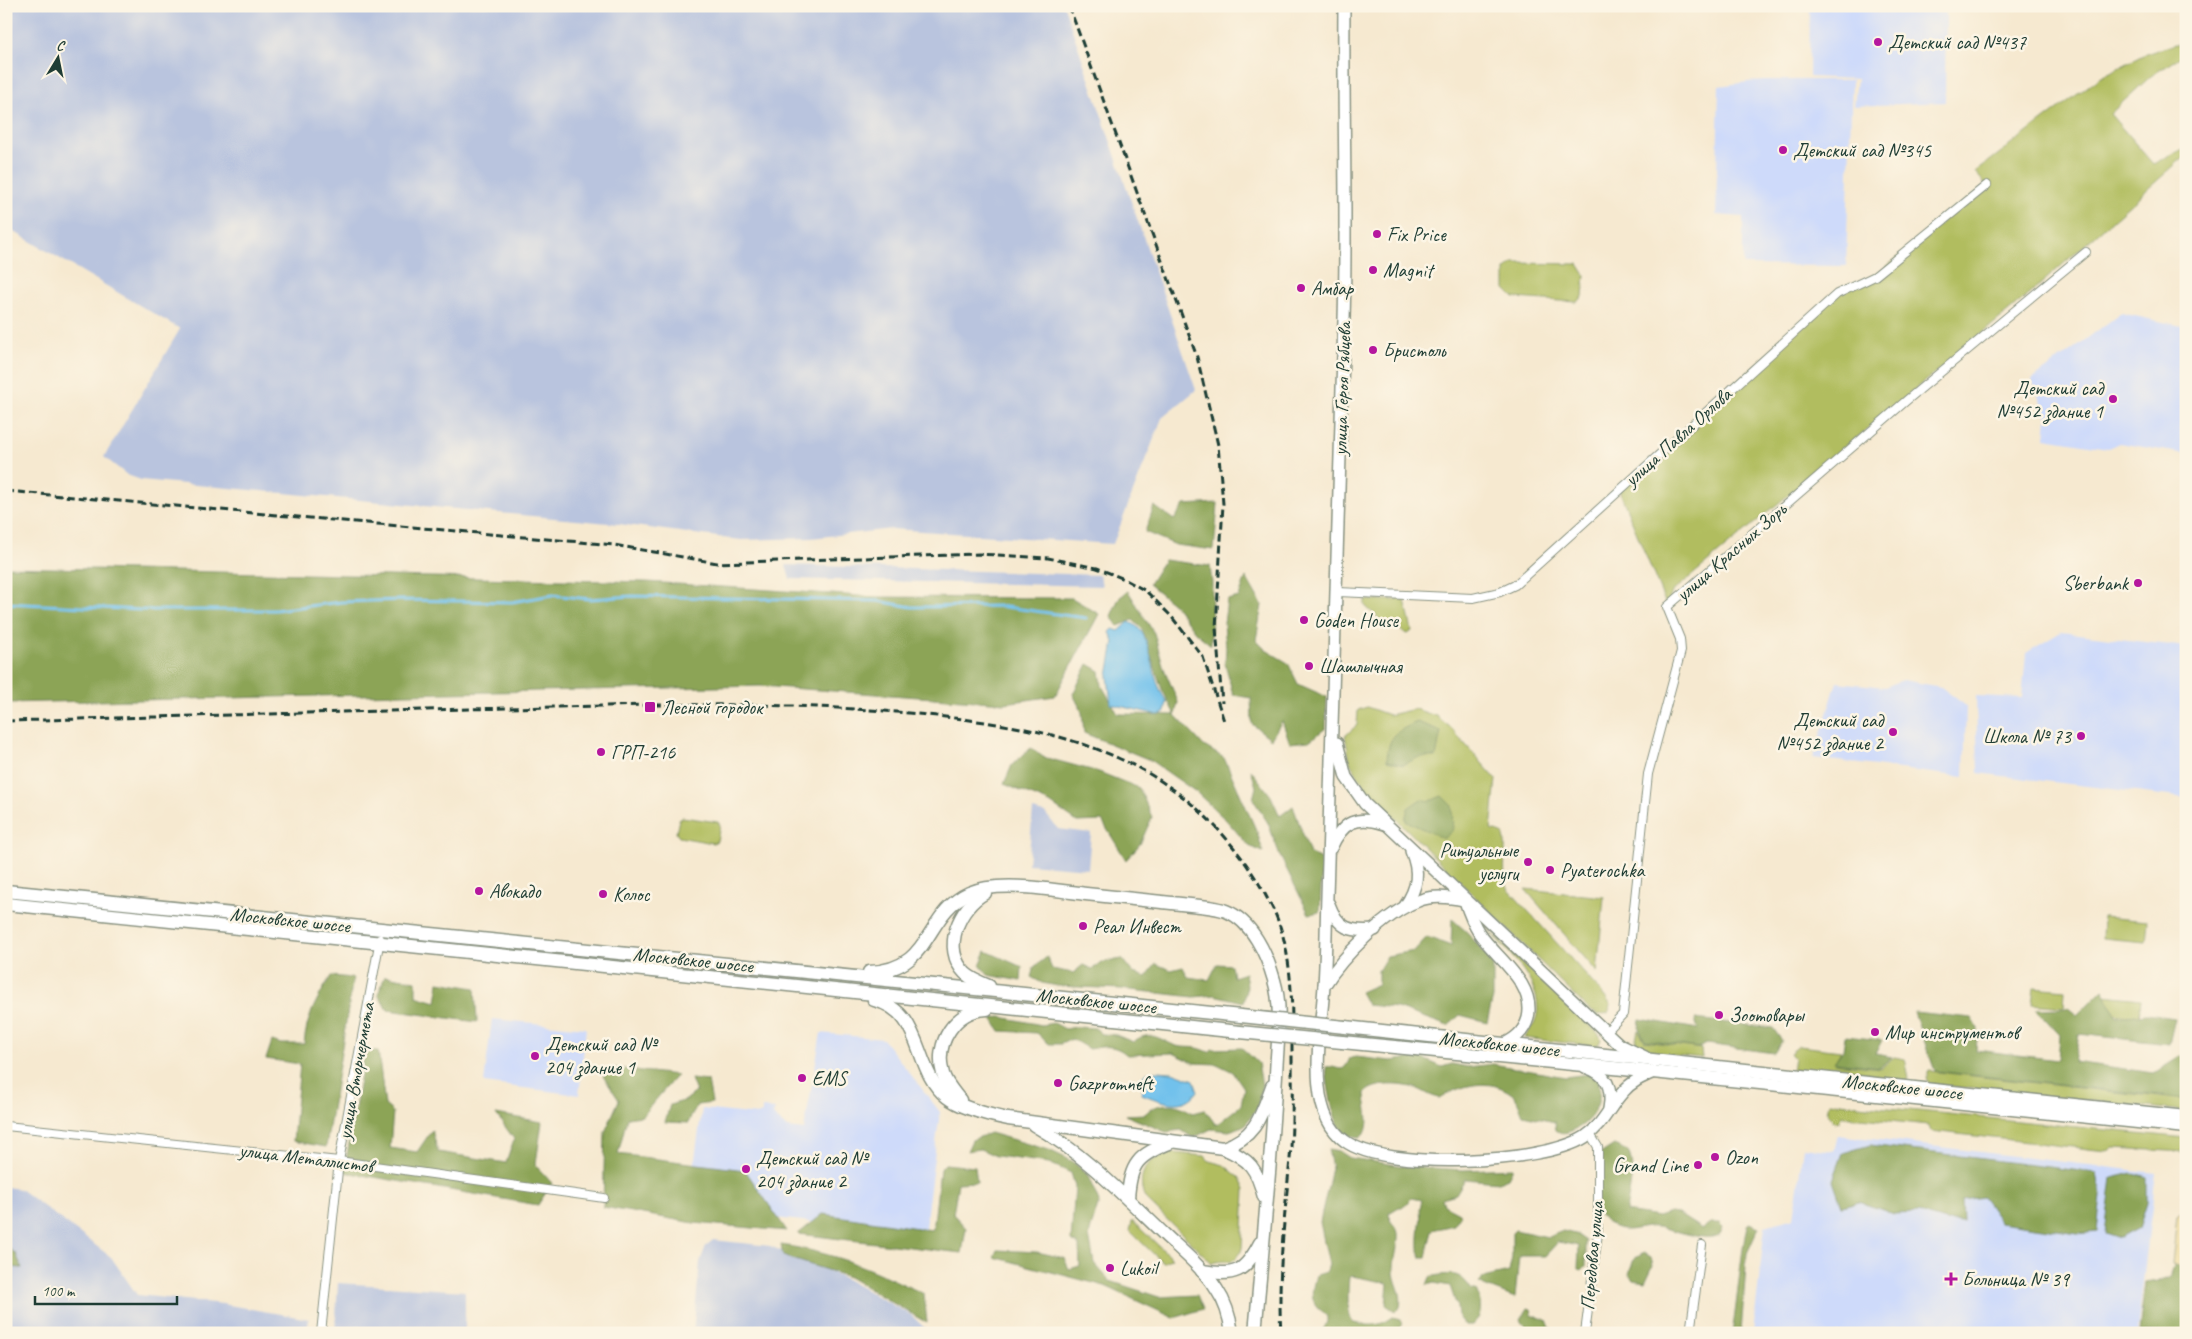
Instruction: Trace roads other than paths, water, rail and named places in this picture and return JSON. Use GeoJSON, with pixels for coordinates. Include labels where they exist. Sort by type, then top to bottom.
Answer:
{"type":"FeatureCollection","features":[{"type":"Feature","properties":{"kind":"main road","name":"улица Героя Рябцева"},"geometry":{"type":"LineString","coordinates":[[1334,730],[1344,317],[1344,6]]}},
{"type":"Feature","properties":{"kind":"main road"},"geometry":{"type":"LineString","coordinates":[[1334,730],[1340,762],[1352,788],[1365,804],[1464,900],[1606,1032],[1654,1066],[1623,1092],[1608,1114],[1590,1134],[1571,1146],[1504,1158],[1424,1159],[1367,1152],[1353,1147],[1341,1139],[1327,1122],[1320,1094],[1318,1065],[1324,987],[1334,730]]}},
{"type":"Feature","properties":{"kind":"main road"},"geometry":{"type":"LineString","coordinates":[[1328,854],[1337,834],[1349,823],[1362,819],[1389,826]]}},
{"type":"Feature","properties":{"kind":"main road"},"geometry":{"type":"LineString","coordinates":[[1324,987],[1337,965],[1349,952],[1404,907],[1412,895],[1418,874],[1410,847]]}},
{"type":"Feature","properties":{"kind":"main road"},"geometry":{"type":"LineString","coordinates":[[824,973],[875,972],[901,966],[914,956],[958,899],[971,892],[991,889],[1019,887],[1200,906],[1225,910],[1239,917],[1255,936],[1275,980],[1278,1038],[1275,1111],[1255,1333]]}},
{"type":"Feature","properties":{"kind":"main road"},"geometry":{"type":"LineString","coordinates":[[991,889],[975,898],[958,921],[955,934],[957,959],[964,972],[973,979],[987,986],[1018,993]]}},
{"type":"Feature","properties":{"kind":"main road","name":"Московское шоссе"},"geometry":{"type":"LineString","coordinates":[[6,891],[1345,1027],[1502,1045],[1654,1066],[2186,1128]]}},
{"type":"Feature","properties":{"kind":"main road"},"geometry":{"type":"LineString","coordinates":[[1404,907],[1432,897],[1446,896],[1464,900]]}},
{"type":"Feature","properties":{"kind":"main road"},"geometry":{"type":"LineString","coordinates":[[1327,900],[1338,923],[1348,929],[1360,931],[1375,930]]}},
{"type":"Feature","properties":{"kind":"main road"},"geometry":{"type":"LineString","coordinates":[[1464,900],[1480,934],[1512,970],[1522,985],[1528,1001],[1529,1012],[1522,1031],[1515,1039],[1502,1045]]}},
{"type":"Feature","properties":{"kind":"main road","name":"Московское шоссе"},"geometry":{"type":"LineString","coordinates":[[6,904],[823,990],[1342,1042],[1573,1064],[1654,1066],[2186,1117]]}},
{"type":"Feature","properties":{"kind":"main road"},"geometry":{"type":"LineString","coordinates":[[823,990],[883,1002],[896,1009],[913,1034],[938,1088],[947,1097],[984,1113],[1029,1122],[1223,1148],[1237,1154],[1252,1165],[1259,1177],[1266,1204]]}},
{"type":"Feature","properties":{"kind":"main road"},"geometry":{"type":"LineString","coordinates":[[963,1104],[949,1086],[943,1073],[942,1044],[949,1030],[960,1019],[980,1010],[1014,1008]]}},
{"type":"Feature","properties":{"kind":"main road"},"geometry":{"type":"LineString","coordinates":[[1573,1064],[1595,1070],[1605,1077],[1611,1098],[1608,1114]]}},
{"type":"Feature","properties":{"kind":"main road"},"geometry":{"type":"LineString","coordinates":[[1223,1148],[1237,1143],[1249,1134],[1259,1119],[1276,1076]]}},
{"type":"Feature","properties":{"kind":"main road"},"geometry":{"type":"LineString","coordinates":[[1029,1122],[1061,1142],[1128,1199],[1202,1271],[1218,1290],[1229,1316],[1232,1333]]}},
{"type":"Feature","properties":{"kind":"main road"},"geometry":{"type":"LineString","coordinates":[[1128,1199],[1133,1169],[1140,1158],[1150,1150],[1174,1141]]}},
{"type":"Feature","properties":{"kind":"main road"},"geometry":{"type":"LineString","coordinates":[[1202,1271],[1221,1275],[1242,1269],[1251,1260],[1264,1236]]}},
{"type":"Feature","properties":{"kind":"street","name":"улица Павла Орлова"},"geometry":{"type":"LineString","coordinates":[[1338,592],[1473,598],[1500,592],[1515,585],[1836,294],[1875,276],[1986,185]]}},
{"type":"Feature","properties":{"kind":"street","name":"улица Красных Зорь"},"geometry":{"type":"LineString","coordinates":[[1606,1032],[1623,1014],[1648,774],[1681,651],[1680,640],[1667,607],[1907,400],[2086,252]]}},
{"type":"Feature","properties":{"kind":"street","name":"улица Вторчермета"},"geometry":{"type":"LineString","coordinates":[[320,1333],[339,1161],[381,929]]}},
{"type":"Feature","properties":{"kind":"street","name":"улица Металлистов"},"geometry":{"type":"LineString","coordinates":[[6,1126],[339,1161],[604,1198]]}},
{"type":"Feature","properties":{"kind":"street","name":"Передовая улица"},"geometry":{"type":"LineString","coordinates":[[1585,1333],[1598,1233],[1598,1147],[1590,1134]]}},
{"type":"Feature","properties":{"kind":"street"},"geometry":{"type":"LineString","coordinates":[[1690,1333],[1702,1245]]}},
{"type":"Feature","properties":{"kind":"water"},"geometry":{"type":"Polygon","coordinates":[[[1129,622],[1137,627],[1143,635],[1148,646],[1157,682],[1167,701],[1165,712],[1159,715],[1111,704],[1108,676],[1114,642],[1110,632],[1113,629],[1119,631],[1129,622]]]}},
{"type":"Feature","properties":{"kind":"water"},"geometry":{"type":"Polygon","coordinates":[[[1147,1072],[1172,1072],[1194,1080],[1198,1091],[1186,1101],[1179,1103],[1165,1102],[1142,1094],[1141,1079],[1147,1072]]]}},
{"type":"Feature","properties":{"kind":"waterway"},"geometry":{"type":"LineString","coordinates":[[6,603],[141,610],[275,610],[341,602],[402,600],[512,602],[552,595],[590,599],[632,596],[878,601],[912,607],[998,606],[1086,618]]}},
{"type":"Feature","properties":{"kind":"railway"},"geometry":{"type":"LineString","coordinates":[[1069,6],[1197,357],[1218,445],[1223,504],[1216,628],[1222,703]]}},
{"type":"Feature","properties":{"kind":"railway"},"geometry":{"type":"LineString","coordinates":[[6,491],[614,545],[717,563],[979,554],[1048,558],[1097,568],[1124,579],[1146,591],[1171,616],[1203,657],[1224,721]]}},
{"type":"Feature","properties":{"kind":"railway"},"geometry":{"type":"LineString","coordinates":[[6,721],[603,706],[789,706],[882,711],[952,718],[1025,729],[1073,741],[1141,769],[1184,798],[1203,814],[1237,851],[1252,872],[1276,915],[1286,950],[1289,966],[1292,1016],[1292,1098],[1291,1147],[1281,1263],[1281,1333]]}},
{"type":"Feature","properties":{"kind":"place","name":"Детский сад №437"},"geometry":{"type":"Point","coordinates":[1878,42]}},
{"type":"Feature","properties":{"kind":"place","name":"Детский сад №345"},"geometry":{"type":"Point","coordinates":[1783,150]}},
{"type":"Feature","properties":{"kind":"place","name":"Fix Price"},"geometry":{"type":"Point","coordinates":[1377,234]}},
{"type":"Feature","properties":{"kind":"place","name":"Magnit"},"geometry":{"type":"Point","coordinates":[1373,270]}},
{"type":"Feature","properties":{"kind":"place","name":"Амбар"},"geometry":{"type":"Point","coordinates":[1301,288]}},
{"type":"Feature","properties":{"kind":"place","name":"Бристоль"},"geometry":{"type":"Point","coordinates":[1373,350]}},
{"type":"Feature","properties":{"kind":"place","name":"Детский сад №452 здание 1"},"geometry":{"type":"Point","coordinates":[2113,399]}},
{"type":"Feature","properties":{"kind":"place","name":"Sberbank"},"geometry":{"type":"Point","coordinates":[2138,583]}},
{"type":"Feature","properties":{"kind":"place","name":"Goden House"},"geometry":{"type":"Point","coordinates":[1304,620]}},
{"type":"Feature","properties":{"kind":"place","name":"Шашлычная"},"geometry":{"type":"Point","coordinates":[1309,666]}},
{"type":"Feature","properties":{"kind":"place","name":"Лесной городок"},"geometry":{"type":"Point","coordinates":[650,707]}},
{"type":"Feature","properties":{"kind":"place","name":"Детский сад №452 здание 2"},"geometry":{"type":"Point","coordinates":[1893,732]}},
{"type":"Feature","properties":{"kind":"place","name":"Школа № 73"},"geometry":{"type":"Point","coordinates":[2081,736]}},
{"type":"Feature","properties":{"kind":"place","name":"ГРП-216"},"geometry":{"type":"Point","coordinates":[601,752]}},
{"type":"Feature","properties":{"kind":"place","name":"Ритуальные услуги"},"geometry":{"type":"Point","coordinates":[1528,862]}},
{"type":"Feature","properties":{"kind":"place","name":"Pyaterochka"},"geometry":{"type":"Point","coordinates":[1550,870]}},
{"type":"Feature","properties":{"kind":"place","name":"Авокадо"},"geometry":{"type":"Point","coordinates":[479,891]}},
{"type":"Feature","properties":{"kind":"place","name":"Колос"},"geometry":{"type":"Point","coordinates":[603,894]}},
{"type":"Feature","properties":{"kind":"place","name":"Реал Инвест"},"geometry":{"type":"Point","coordinates":[1083,926]}},
{"type":"Feature","properties":{"kind":"place","name":"Зоотовары"},"geometry":{"type":"Point","coordinates":[1719,1015]}},
{"type":"Feature","properties":{"kind":"place","name":"Мир инструментов"},"geometry":{"type":"Point","coordinates":[1875,1032]}},
{"type":"Feature","properties":{"kind":"place","name":"Детский сад № 204 здание 1"},"geometry":{"type":"Point","coordinates":[535,1056]}},
{"type":"Feature","properties":{"kind":"place","name":"EMS"},"geometry":{"type":"Point","coordinates":[802,1078]}},
{"type":"Feature","properties":{"kind":"place","name":"Gazpromneft"},"geometry":{"type":"Point","coordinates":[1058,1083]}},
{"type":"Feature","properties":{"kind":"place","name":"Ozon"},"geometry":{"type":"Point","coordinates":[1715,1157]}},
{"type":"Feature","properties":{"kind":"place","name":"Grand Line"},"geometry":{"type":"Point","coordinates":[1698,1165]}},
{"type":"Feature","properties":{"kind":"place","name":"Детский сад № 204 здание 2"},"geometry":{"type":"Point","coordinates":[746,1169]}},
{"type":"Feature","properties":{"kind":"place","name":"Lukoil"},"geometry":{"type":"Point","coordinates":[1110,1268]}},
{"type":"Feature","properties":{"kind":"place","name":"Больница № 39"},"geometry":{"type":"Point","coordinates":[1951,1279]}}]}
